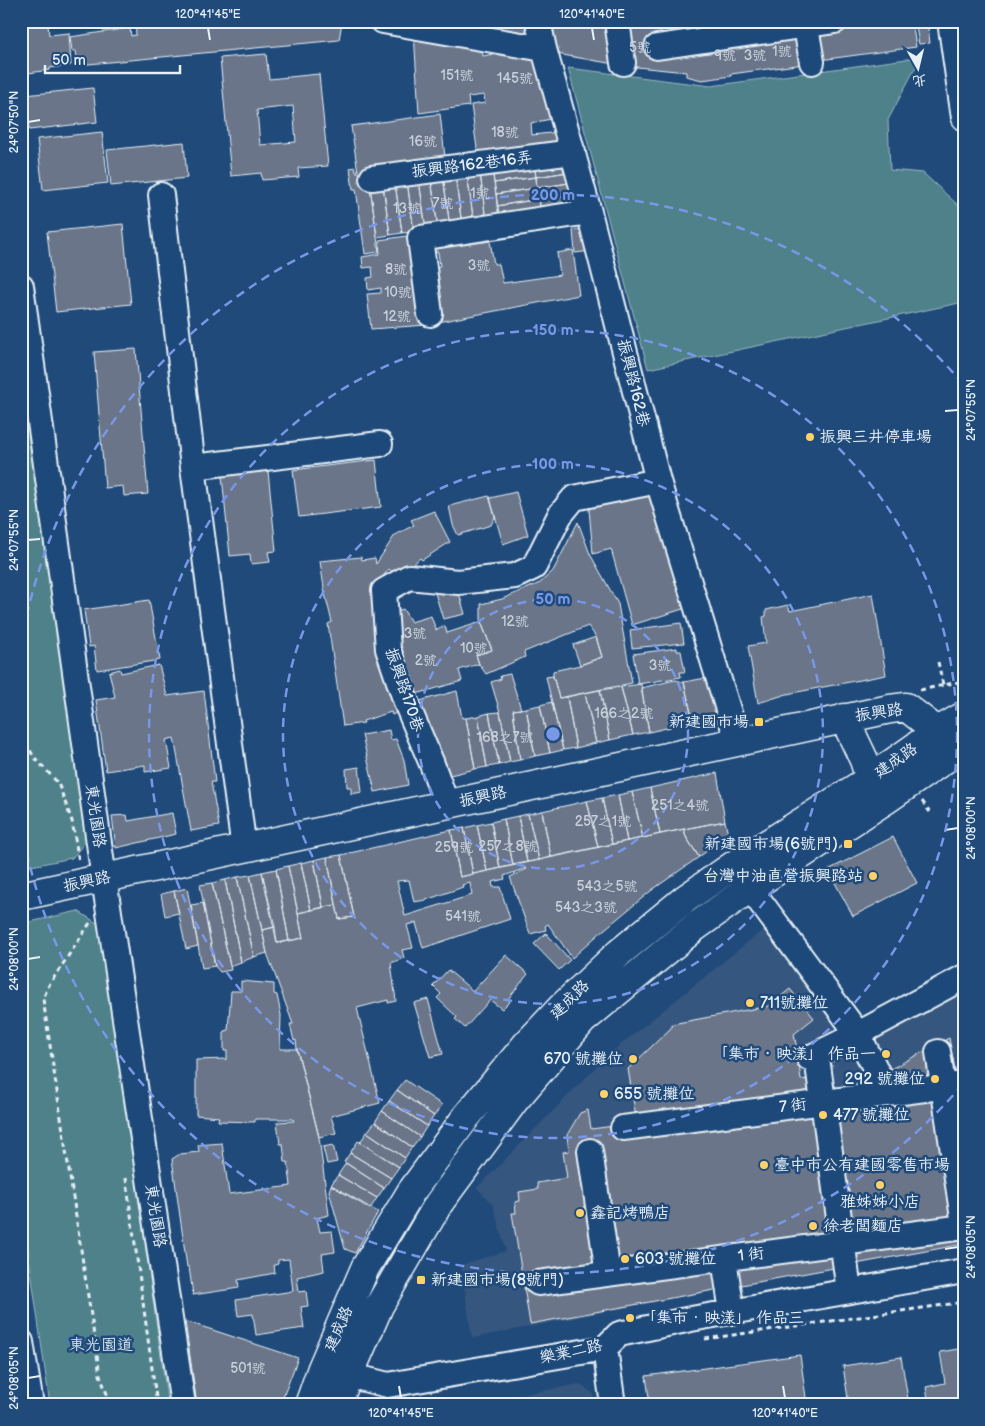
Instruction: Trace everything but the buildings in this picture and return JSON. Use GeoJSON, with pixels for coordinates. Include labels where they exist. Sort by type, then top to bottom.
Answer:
{"type":"FeatureCollection","features":[{"type":"Feature","properties":{"kind":"main road","name":"振興路"},"geometry":{"type":"LineString","coordinates":[[21,896],[844,718],[906,707],[963,751]]}},
{"type":"Feature","properties":{"kind":"main road","name":"建成路"},"geometry":{"type":"LineString","coordinates":[[309,1405],[322,1368],[365,1268],[411,1192],[467,1116],[526,1045],[562,1007],[618,953],[685,899],[737,863],[870,779],[938,730],[964,716]]}},
{"type":"Feature","properties":{"kind":"main road"},"geometry":{"type":"LineString","coordinates":[[844,718],[864,760],[870,779]]}},
{"type":"Feature","properties":{"kind":"main road","name":"建成路"},"geometry":{"type":"LineString","coordinates":[[336,1405],[379,1306],[439,1203],[531,1080],[583,1020],[678,940],[750,888],[963,751]]}},
{"type":"Feature","properties":{"kind":"street"},"geometry":{"type":"LineString","coordinates":[[383,21],[544,49]]}},
{"type":"Feature","properties":{"kind":"street","name":"振興路162巷"},"geometry":{"type":"LineString","coordinates":[[538,21],[658,482],[738,742]]}},
{"type":"Feature","properties":{"kind":"street"},"geometry":{"type":"LineString","coordinates":[[617,21],[623,63]]}},
{"type":"Feature","properties":{"kind":"street"},"geometry":{"type":"LineString","coordinates":[[658,47],[805,23],[835,21]]}},
{"type":"Feature","properties":{"kind":"street"},"geometry":{"type":"LineString","coordinates":[[950,21],[964,118]]}},
{"type":"Feature","properties":{"kind":"street"},"geometry":{"type":"LineString","coordinates":[[805,23],[812,62]]}},
{"type":"Feature","properties":{"kind":"street","name":"振興路162巷16弄"},"geometry":{"type":"LineString","coordinates":[[372,178],[573,152]]}},
{"type":"Feature","properties":{"kind":"street"},"geometry":{"type":"LineString","coordinates":[[161,195],[193,468],[244,849]]}},
{"type":"Feature","properties":{"kind":"street"},"geometry":{"type":"LineString","coordinates":[[430,314],[420,238],[589,212]]}},
{"type":"Feature","properties":{"kind":"street","name":"東光園路"},"geometry":{"type":"LineString","coordinates":[[21,286],[93,881],[183,1405]]}},
{"type":"Feature","properties":{"kind":"street"},"geometry":{"type":"LineString","coordinates":[[193,468],[380,444]]}},
{"type":"Feature","properties":{"kind":"street","name":"振興路170巷"},"geometry":{"type":"LineString","coordinates":[[447,805],[432,764],[406,704],[388,649],[384,591],[409,577],[458,582],[515,576],[534,567],[560,515],[574,498],[658,482]]}},
{"type":"Feature","properties":{"kind":"street"},"geometry":{"type":"LineString","coordinates":[[750,888],[858,1034],[880,1078],[882,1094]]}},
{"type":"Feature","properties":{"kind":"street"},"geometry":{"type":"LineString","coordinates":[[849,1291],[823,1102],[813,1061],[858,1034],[964,977]]}},
{"type":"Feature","properties":{"kind":"street"},"geometry":{"type":"LineString","coordinates":[[938,1052],[954,1085],[964,1226]]}},
{"type":"Feature","properties":{"kind":"street","name":"7 街"},"geometry":{"type":"LineString","coordinates":[[623,1128],[954,1085]]}},
{"type":"Feature","properties":{"kind":"street"},"geometry":{"type":"LineString","coordinates":[[590,1151],[608,1274]]}},
{"type":"Feature","properties":{"kind":"street","name":"1 街"},"geometry":{"type":"LineString","coordinates":[[538,1283],[964,1226]]}},
{"type":"Feature","properties":{"kind":"street"},"geometry":{"type":"LineString","coordinates":[[724,1259],[732,1312]]}},
{"type":"Feature","properties":{"kind":"street","name":"樂業二路"},"geometry":{"type":"LineString","coordinates":[[322,1368],[388,1385],[605,1348],[619,1334],[964,1271]]}},
{"type":"Feature","properties":{"kind":"street"},"geometry":{"type":"LineString","coordinates":[[21,1342],[31,1405]]}},
{"type":"Feature","properties":{"kind":"street"},"geometry":{"type":"LineString","coordinates":[[605,1348],[613,1405]]}},
{"type":"Feature","properties":{"kind":"path"},"geometry":{"type":"LineString","coordinates":[[938,662],[943,685]]}},
{"type":"Feature","properties":{"kind":"path"},"geometry":{"type":"LineString","coordinates":[[21,734],[34,757],[58,783],[93,881]]}},
{"type":"Feature","properties":{"kind":"path"},"geometry":{"type":"LineString","coordinates":[[91,922],[49,985],[43,1000],[100,1375],[111,1405]]}},
{"type":"Feature","properties":{"kind":"path"},"geometry":{"type":"LineString","coordinates":[[704,1340],[964,1302]]}},
{"type":"Feature","properties":{"kind":"shaded area","name":"臺中市公有建國零售市場"},"geometry":{"type":"Polygon","coordinates":[[[769,925],[864,1046],[964,992],[964,1242],[472,1338],[461,1265],[506,1251],[493,1205],[477,1188],[609,1054],[769,925]]]}},
{"type":"Feature","properties":{"kind":"shaded area"},"geometry":{"type":"Polygon","coordinates":[[[579,1384],[593,1393],[595,1405],[465,1405],[579,1384]]]}},
{"type":"Feature","properties":{"kind":"green space"},"geometry":{"type":"Polygon","coordinates":[[[921,57],[888,120],[890,170],[923,173],[960,207],[964,235],[964,302],[648,369],[568,68],[711,86],[921,57]]]}},
{"type":"Feature","properties":{"kind":"green space"},"geometry":{"type":"Polygon","coordinates":[[[21,367],[87,840],[72,858],[21,868],[21,367]]]}},
{"type":"Feature","properties":{"kind":"green space","name":"東光園道"},"geometry":{"type":"Polygon","coordinates":[[[78,911],[100,925],[168,1405],[50,1405],[21,1202],[21,924],[78,911]]]}},
{"type":"Feature","properties":{"kind":"place","name":"振興三井停車場"},"geometry":{"type":"Point","coordinates":[810,437]}},
{"type":"Feature","properties":{"kind":"place","name":"新建國市場"},"geometry":{"type":"Point","coordinates":[759,722]}},
{"type":"Feature","properties":{"kind":"place","name":"新建國市場(6號門)"},"geometry":{"type":"Point","coordinates":[848,844]}},
{"type":"Feature","properties":{"kind":"place","name":"台灣中油直營振興路站"},"geometry":{"type":"Point","coordinates":[873,876]}},
{"type":"Feature","properties":{"kind":"place","name":"711號攤位"},"geometry":{"type":"Point","coordinates":[750,1003]}},
{"type":"Feature","properties":{"kind":"place","name":"「集市‧映漾」 作品一"},"geometry":{"type":"Point","coordinates":[886,1054]}},
{"type":"Feature","properties":{"kind":"place","name":"670 號攤位"},"geometry":{"type":"Point","coordinates":[633,1059]}},
{"type":"Feature","properties":{"kind":"place","name":"292 號攤位"},"geometry":{"type":"Point","coordinates":[935,1079]}},
{"type":"Feature","properties":{"kind":"place","name":"655 號攤位"},"geometry":{"type":"Point","coordinates":[604,1094]}},
{"type":"Feature","properties":{"kind":"place","name":"477 號攤位"},"geometry":{"type":"Point","coordinates":[823,1115]}},
{"type":"Feature","properties":{"kind":"place","name":"臺中市公有建國零售市場"},"geometry":{"type":"Point","coordinates":[764,1165]}},
{"type":"Feature","properties":{"kind":"place","name":"雅姊姊小店"},"geometry":{"type":"Point","coordinates":[880,1185]}},
{"type":"Feature","properties":{"kind":"place","name":"鑫記烤鴨店"},"geometry":{"type":"Point","coordinates":[580,1213]}},
{"type":"Feature","properties":{"kind":"place","name":"徐老闆麵店"},"geometry":{"type":"Point","coordinates":[813,1226]}},
{"type":"Feature","properties":{"kind":"place","name":"603 號攤位"},"geometry":{"type":"Point","coordinates":[625,1259]}},
{"type":"Feature","properties":{"kind":"place","name":"新建國市場(8號門)"},"geometry":{"type":"Point","coordinates":[421,1280]}},
{"type":"Feature","properties":{"kind":"place","name":"「集市‧映漾」 作品三"},"geometry":{"type":"Point","coordinates":[630,1318]}}]}
